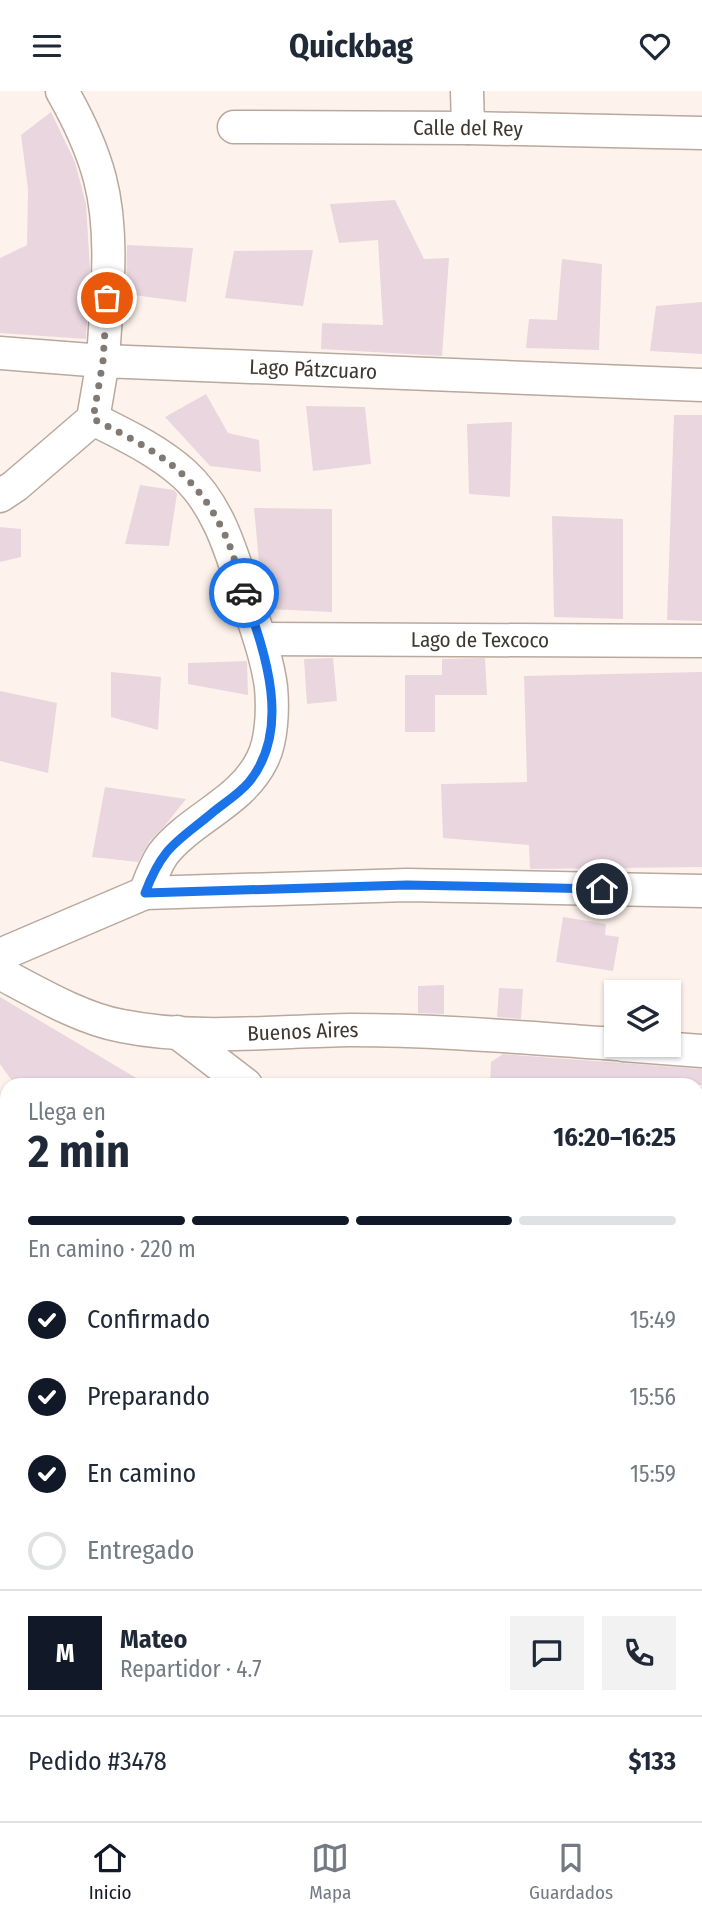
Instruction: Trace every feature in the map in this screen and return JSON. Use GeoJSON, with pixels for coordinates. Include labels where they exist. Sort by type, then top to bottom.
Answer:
{"type":"FeatureCollection","features":[{"type":"Feature","properties":{"kind":"street"},"geometry":{"type":"LineString","coordinates":[[0,496],[93,419],[103,361],[107,241],[100,180],[85,135],[62,91]]}},
{"type":"Feature","properties":{"kind":"street"},"geometry":{"type":"LineString","coordinates":[[467,91],[468,128]]}},
{"type":"Feature","properties":{"kind":"street","name":"Calle del Rey"},"geometry":{"type":"LineString","coordinates":[[234,127],[702,133]]}},
{"type":"Feature","properties":{"kind":"street","name":"Lago Pátzcuaro"},"geometry":{"type":"LineString","coordinates":[[0,353],[103,361],[702,385]]}},
{"type":"Feature","properties":{"kind":"street"},"geometry":{"type":"LineString","coordinates":[[93,419],[147,446],[184,474],[208,501],[227,539],[260,639],[271,688],[270,729],[264,758],[248,783],[180,836],[163,855],[145,893]]}},
{"type":"Feature","properties":{"kind":"street","name":"Lago de Texcoco"},"geometry":{"type":"LineString","coordinates":[[260,639],[702,641]]}},
{"type":"Feature","properties":{"kind":"street"},"geometry":{"type":"LineString","coordinates":[[0,954],[145,893],[407,885],[702,891]]}},
{"type":"Feature","properties":{"kind":"street","name":"Buenos Aires"},"geometry":{"type":"LineString","coordinates":[[0,973],[84,1014],[119,1026],[228,1034],[395,1031],[469,1033],[604,1043]]}},
{"type":"Feature","properties":{"kind":"street"},"geometry":{"type":"LineString","coordinates":[[177,1032],[237,1078]]}},
{"type":"Feature","properties":{"kind":"street"},"geometry":{"type":"LineString","coordinates":[[681,1049],[702,1051]]}},
{"type":"Feature","properties":{"kind":"building"},"geometry":{"type":"Polygon","coordinates":[[[51,112],[75,162],[86,204],[90,269],[86,339],[0,333],[0,258],[27,245],[28,189],[21,135],[51,112]]]}},
{"type":"Feature","properties":{"kind":"building"},"geometry":{"type":"Polygon","coordinates":[[[395,200],[424,259],[449,258],[442,356],[321,349],[322,323],[383,325],[378,240],[339,243],[330,204],[395,200]]]}},
{"type":"Feature","properties":{"kind":"building"},"geometry":{"type":"Polygon","coordinates":[[[127,245],[193,248],[186,302],[126,294],[127,245]]]}},
{"type":"Feature","properties":{"kind":"building"},"geometry":{"type":"Polygon","coordinates":[[[313,250],[303,306],[225,298],[234,251],[313,250]]]}},
{"type":"Feature","properties":{"kind":"building"},"geometry":{"type":"Polygon","coordinates":[[[562,259],[602,264],[599,350],[526,348],[529,319],[557,320],[562,259]]]}},
{"type":"Feature","properties":{"kind":"building"},"geometry":{"type":"Polygon","coordinates":[[[702,302],[702,354],[650,351],[656,306],[702,302]]]}},
{"type":"Feature","properties":{"kind":"building"},"geometry":{"type":"Polygon","coordinates":[[[206,394],[228,433],[259,440],[261,472],[210,466],[165,417],[206,394]]]}},
{"type":"Feature","properties":{"kind":"building"},"geometry":{"type":"Polygon","coordinates":[[[306,406],[365,407],[371,464],[313,471],[306,406]]]}},
{"type":"Feature","properties":{"kind":"building"},"geometry":{"type":"Polygon","coordinates":[[[674,415],[702,415],[702,621],[667,620],[674,415]]]}},
{"type":"Feature","properties":{"kind":"building"},"geometry":{"type":"Polygon","coordinates":[[[512,422],[510,497],[469,494],[467,424],[512,422]]]}},
{"type":"Feature","properties":{"kind":"building"},"geometry":{"type":"Polygon","coordinates":[[[140,485],[174,490],[177,494],[169,546],[125,544],[140,485]]]}},
{"type":"Feature","properties":{"kind":"building"},"geometry":{"type":"Polygon","coordinates":[[[254,508],[332,509],[332,612],[269,609],[261,584],[254,508]]]}},
{"type":"Feature","properties":{"kind":"building"},"geometry":{"type":"Polygon","coordinates":[[[552,516],[623,519],[623,619],[554,617],[552,516]]]}},
{"type":"Feature","properties":{"kind":"building"},"geometry":{"type":"Polygon","coordinates":[[[0,527],[21,529],[21,557],[0,562],[0,527]]]}},
{"type":"Feature","properties":{"kind":"building"},"geometry":{"type":"Polygon","coordinates":[[[333,658],[337,701],[307,704],[304,659],[333,658]]]}},
{"type":"Feature","properties":{"kind":"building"},"geometry":{"type":"Polygon","coordinates":[[[485,658],[487,695],[435,695],[435,732],[405,732],[405,675],[442,675],[442,659],[485,658]]]}},
{"type":"Feature","properties":{"kind":"building"},"geometry":{"type":"Polygon","coordinates":[[[247,661],[248,695],[188,684],[188,663],[247,661]]]}},
{"type":"Feature","properties":{"kind":"building"},"geometry":{"type":"Polygon","coordinates":[[[111,672],[161,677],[158,730],[111,717],[111,672]]]}},
{"type":"Feature","properties":{"kind":"building"},"geometry":{"type":"Polygon","coordinates":[[[702,672],[702,867],[530,869],[529,845],[443,838],[441,784],[527,782],[524,676],[702,672]]]}},
{"type":"Feature","properties":{"kind":"building"},"geometry":{"type":"Polygon","coordinates":[[[0,691],[57,703],[48,773],[0,761],[0,691]]]}},
{"type":"Feature","properties":{"kind":"building"},"geometry":{"type":"Polygon","coordinates":[[[105,787],[186,799],[149,842],[138,862],[92,857],[105,787]]]}},
{"type":"Feature","properties":{"kind":"building"},"geometry":{"type":"Polygon","coordinates":[[[563,917],[606,924],[605,935],[619,937],[613,971],[556,962],[563,917]]]}},
{"type":"Feature","properties":{"kind":"building"},"geometry":{"type":"Polygon","coordinates":[[[444,985],[444,1014],[418,1013],[418,986],[444,985]]]}},
{"type":"Feature","properties":{"kind":"building"},"geometry":{"type":"Polygon","coordinates":[[[499,988],[523,989],[521,1019],[497,1017],[499,988]]]}},
{"type":"Feature","properties":{"kind":"building"},"geometry":{"type":"Polygon","coordinates":[[[0,997],[136,1078],[10,1078],[0,1064],[0,997]]]}},
{"type":"Feature","properties":{"kind":"building"},"geometry":{"type":"Polygon","coordinates":[[[503,1054],[702,1069],[702,1078],[490,1078],[491,1062],[503,1054]]]}},
{"type":"Feature","properties":{"kind":"way so far"},"geometry":{"type":"LineString","coordinates":[[107,298],[103,361],[93,419],[147,446],[184,474],[208,501],[227,539],[244,593]]}},
{"type":"Feature","properties":{"kind":"route"},"geometry":{"type":"LineString","coordinates":[[244,593],[260,639],[271,688],[270,729],[264,758],[248,783],[180,836],[163,855],[145,893],[407,885],[602,889]]}}]}
